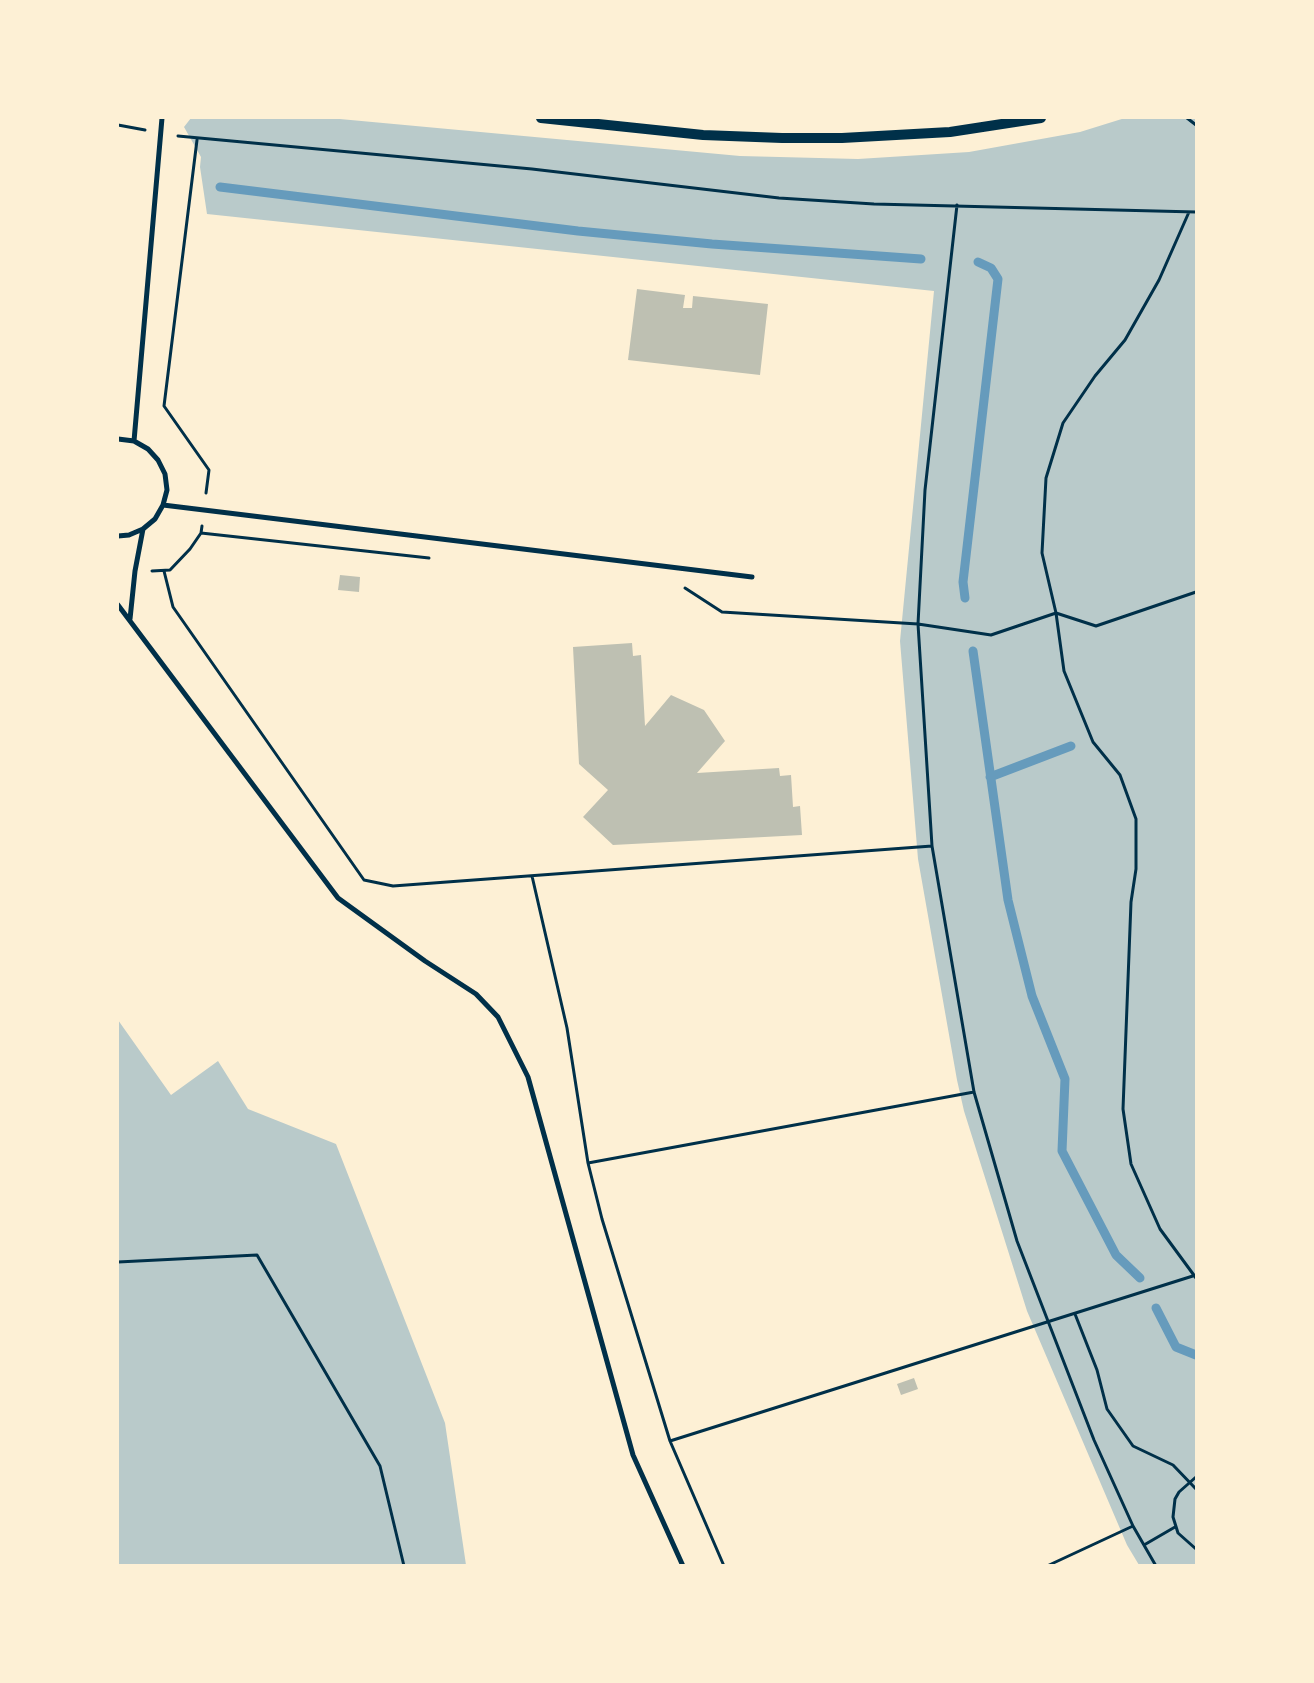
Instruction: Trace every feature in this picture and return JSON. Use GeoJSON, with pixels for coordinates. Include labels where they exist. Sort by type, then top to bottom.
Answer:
{"type":"FeatureCollection","features":[{"type":"Feature","properties":{"kind":"main road"},"geometry":{"type":"LineString","coordinates":[[541,118],[694,134],[782,138],[950,132],[1041,118]]}},
{"type":"Feature","properties":{"kind":"street"},"geometry":{"type":"LineString","coordinates":[[134,441],[162,118]]}},
{"type":"Feature","properties":{"kind":"street"},"geometry":{"type":"LineString","coordinates":[[118,439],[134,441],[148,449],[162,467],[167,490],[163,505],[155,519],[143,529],[129,535],[118,536]]}},
{"type":"Feature","properties":{"kind":"street"},"geometry":{"type":"LineString","coordinates":[[163,505],[752,577]]}},
{"type":"Feature","properties":{"kind":"street"},"geometry":{"type":"LineString","coordinates":[[130,619],[135,571],[143,529]]}},
{"type":"Feature","properties":{"kind":"street"},"geometry":{"type":"LineString","coordinates":[[118,605],[338,898],[425,961],[476,994],[498,1017],[528,1078],[633,1456],[683,1566]]}},
{"type":"Feature","properties":{"kind":"path"},"geometry":{"type":"LineString","coordinates":[[1187,118],[1196,125]]}},
{"type":"Feature","properties":{"kind":"path"},"geometry":{"type":"LineString","coordinates":[[207,485],[209,470],[164,406],[197,140],[532,169],[779,198],[874,204],[1196,212]]}},
{"type":"Feature","properties":{"kind":"path"},"geometry":{"type":"LineString","coordinates":[[957,205],[925,490],[918,624],[932,846],[974,1092],[1017,1241],[1094,1440],[1133,1526],[1156,1566]]}},
{"type":"Feature","properties":{"kind":"path"},"geometry":{"type":"LineString","coordinates":[[670,1441],[1196,1276],[1160,1228],[1131,1164],[1123,1109],[1131,902],[1136,869],[1136,819],[1120,775],[1093,742],[1064,671],[1056,613],[1042,553],[1046,478],[1063,423],[1096,376],[1125,340],[1158,280],[1189,212]]}},
{"type":"Feature","properties":{"kind":"path"},"geometry":{"type":"LineString","coordinates":[[145,571],[170,570],[190,550],[201,533],[436,558]]}},
{"type":"Feature","properties":{"kind":"path"},"geometry":{"type":"LineString","coordinates":[[164,571],[172,607],[364,880],[393,886],[932,846]]}},
{"type":"Feature","properties":{"kind":"path"},"geometry":{"type":"LineString","coordinates":[[680,585],[722,612],[918,624],[991,635],[1056,613],[1096,626],[1196,592]]}},
{"type":"Feature","properties":{"kind":"path"},"geometry":{"type":"LineString","coordinates":[[532,876],[567,1028],[588,1163],[602,1219],[670,1441],[724,1566]]}},
{"type":"Feature","properties":{"kind":"path"},"geometry":{"type":"LineString","coordinates":[[588,1163],[974,1092]]}},
{"type":"Feature","properties":{"kind":"path"},"geometry":{"type":"LineString","coordinates":[[118,1262],[257,1255],[380,1466],[404,1566]]}},
{"type":"Feature","properties":{"kind":"path"},"geometry":{"type":"LineString","coordinates":[[1075,1314],[1098,1370],[1108,1409],[1133,1446],[1173,1465],[1190,1480],[1196,1489]]}},
{"type":"Feature","properties":{"kind":"path"},"geometry":{"type":"LineString","coordinates":[[1196,1477],[1190,1480],[1179,1492],[1175,1499],[1173,1517],[1175,1527],[1184,1541],[1196,1549]]}},
{"type":"Feature","properties":{"kind":"path"},"geometry":{"type":"LineString","coordinates":[[1047,1566],[1133,1526]]}},
{"type":"Feature","properties":{"kind":"path"},"geometry":{"type":"LineString","coordinates":[[1144,1546],[1175,1527]]}},
{"type":"Feature","properties":{"kind":"shaded area"},"geometry":{"type":"Polygon","coordinates":[[[191,118],[329,118],[740,156],[858,159],[969,152],[1080,132],[1125,118],[1196,118],[1196,1565],[1139,1565],[1127,1545],[1027,1311],[964,1111],[957,1080],[918,859],[900,641],[934,291],[207,214],[200,167],[201,157],[184,127],[191,118]]]}},
{"type":"Feature","properties":{"kind":"shaded area"},"geometry":{"type":"Polygon","coordinates":[[[118,1020],[171,1095],[218,1061],[248,1109],[336,1144],[445,1423],[466,1565],[118,1565],[118,1020]]]}},
{"type":"Feature","properties":{"kind":"building"},"geometry":{"type":"Polygon","coordinates":[[[637,289],[685,295],[683,308],[692,308],[693,296],[768,304],[760,375],[628,360],[637,289]]]}},
{"type":"Feature","properties":{"kind":"building"},"geometry":{"type":"Polygon","coordinates":[[[340,575],[360,577],[359,592],[338,590],[340,575]]]}},
{"type":"Feature","properties":{"kind":"building"},"geometry":{"type":"Polygon","coordinates":[[[632,643],[633,656],[641,655],[645,726],[671,695],[704,710],[725,741],[697,773],[779,768],[780,776],[791,775],[793,807],[800,806],[802,835],[613,845],[583,817],[608,790],[579,764],[573,647],[632,643]]]}},
{"type":"Feature","properties":{"kind":"building"},"geometry":{"type":"Polygon","coordinates":[[[914,1378],[918,1389],[901,1395],[897,1384],[914,1378]]]}},
{"type":"Feature","properties":{"kind":"waterway"},"geometry":{"type":"LineString","coordinates":[[220,187],[578,231],[712,244],[921,259]]}},
{"type":"Feature","properties":{"kind":"waterway"},"geometry":{"type":"LineString","coordinates":[[965,598],[963,582],[998,279],[991,268],[978,262]]}},
{"type":"Feature","properties":{"kind":"waterway"},"geometry":{"type":"LineString","coordinates":[[973,651],[1008,900],[1032,996],[1065,1079],[1062,1151],[1116,1255],[1140,1278]]}},
{"type":"Feature","properties":{"kind":"waterway"},"geometry":{"type":"LineString","coordinates":[[990,777],[1071,746]]}},
{"type":"Feature","properties":{"kind":"waterway"},"geometry":{"type":"LineString","coordinates":[[1156,1308],[1176,1347],[1196,1355]]}}]}
